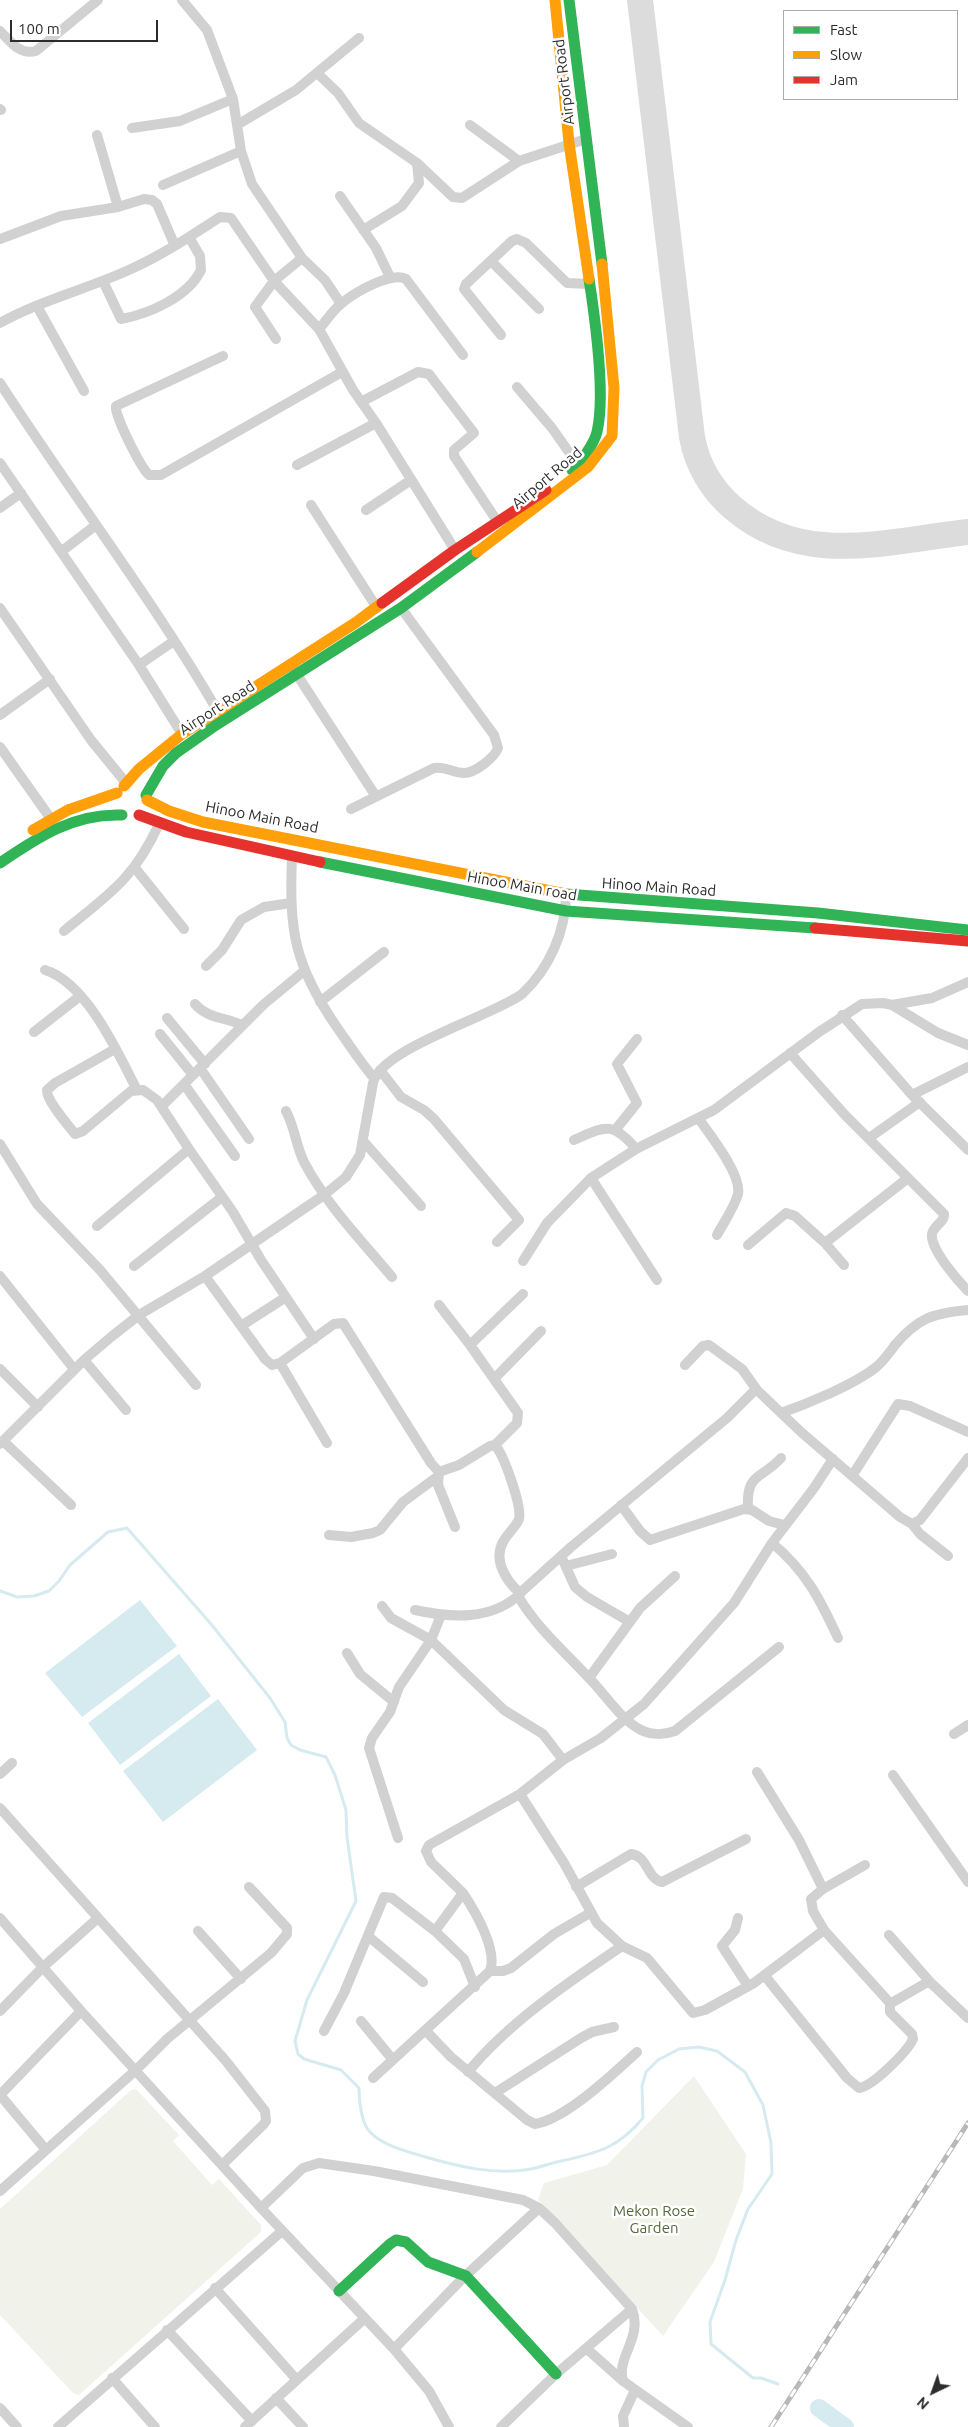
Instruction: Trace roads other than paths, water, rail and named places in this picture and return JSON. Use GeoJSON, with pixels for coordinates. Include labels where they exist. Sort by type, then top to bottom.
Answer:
{"type":"FeatureCollection","features":[{"type":"Feature","properties":{"kind":"street"},"geometry":{"type":"LineString","coordinates":[[0,31],[19,50],[27,53],[36,50],[98,0]]}},
{"type":"Feature","properties":{"kind":"street"},"geometry":{"type":"LineString","coordinates":[[182,0],[207,30],[233,99],[241,151],[252,184],[302,258],[325,280],[341,304]]}},
{"type":"Feature","properties":{"kind":"street","name":"Airport Road"},"geometry":{"type":"LineString","coordinates":[[122,787],[139,768],[216,710],[377,608],[455,550],[562,479],[578,465],[597,433],[600,393],[590,284],[569,143],[555,0]]}},
{"type":"Feature","properties":{"kind":"street","name":"Airport Road"},"geometry":{"type":"LineString","coordinates":[[147,797],[156,775],[169,758],[216,725],[297,676],[401,608],[560,490],[588,467],[612,436],[614,388],[607,305],[569,0]]}},
{"type":"Feature","properties":{"kind":"street"},"geometry":{"type":"LineString","coordinates":[[237,125],[288,95],[359,38]]}},
{"type":"Feature","properties":{"kind":"street"},"geometry":{"type":"LineString","coordinates":[[317,73],[338,93],[359,123],[417,163],[453,196],[462,198],[519,162],[569,143],[586,140]]}},
{"type":"Feature","properties":{"kind":"street"},"geometry":{"type":"LineString","coordinates":[[132,128],[180,121],[233,99]]}},
{"type":"Feature","properties":{"kind":"street"},"geometry":{"type":"LineString","coordinates":[[470,125],[519,162]]}},
{"type":"Feature","properties":{"kind":"street"},"geometry":{"type":"LineString","coordinates":[[97,135],[118,207]]}},
{"type":"Feature","properties":{"kind":"street"},"geometry":{"type":"LineString","coordinates":[[162,185],[241,151]]}},
{"type":"Feature","properties":{"kind":"street"},"geometry":{"type":"LineString","coordinates":[[363,230],[402,206],[419,183],[417,163]]}},
{"type":"Feature","properties":{"kind":"street"},"geometry":{"type":"LineString","coordinates":[[340,196],[376,248],[390,277]]}},
{"type":"Feature","properties":{"kind":"street"},"geometry":{"type":"LineString","coordinates":[[0,239],[61,216],[118,207],[144,199],[152,200],[158,204],[174,246]]}},
{"type":"Feature","properties":{"kind":"street"},"geometry":{"type":"LineString","coordinates":[[0,323],[37,306],[132,269],[190,237],[220,217],[231,218],[274,281],[319,329],[342,372],[455,550]]}},
{"type":"Feature","properties":{"kind":"street"},"geometry":{"type":"LineString","coordinates":[[103,280],[121,319],[171,299],[191,284],[201,270],[200,256],[190,237]]}},
{"type":"Feature","properties":{"kind":"street"},"geometry":{"type":"LineString","coordinates":[[501,336],[464,289],[466,284],[491,260],[517,239],[526,243],[567,283],[590,284]]}},
{"type":"Feature","properties":{"kind":"street"},"geometry":{"type":"LineString","coordinates":[[276,339],[255,307],[274,281],[302,258]]}},
{"type":"Feature","properties":{"kind":"street"},"geometry":{"type":"LineString","coordinates":[[491,260],[540,309]]}},
{"type":"Feature","properties":{"kind":"street"},"geometry":{"type":"LineString","coordinates":[[319,329],[341,304],[360,291],[390,277],[401,276],[406,279],[463,355]]}},
{"type":"Feature","properties":{"kind":"street"},"geometry":{"type":"LineString","coordinates":[[37,306],[84,391]]}},
{"type":"Feature","properties":{"kind":"street"},"geometry":{"type":"LineString","coordinates":[[223,356],[116,406],[118,417],[149,475],[161,475],[342,372]]}},
{"type":"Feature","properties":{"kind":"street"},"geometry":{"type":"LineString","coordinates":[[362,402],[418,372],[429,374],[474,433],[454,450],[454,456],[497,521]]}},
{"type":"Feature","properties":{"kind":"street"},"geometry":{"type":"LineString","coordinates":[[0,383],[174,641],[216,710]]}},
{"type":"Feature","properties":{"kind":"street"},"geometry":{"type":"LineString","coordinates":[[517,387],[552,428],[578,465]]}},
{"type":"Feature","properties":{"kind":"street"},"geometry":{"type":"LineString","coordinates":[[297,465],[376,423]]}},
{"type":"Feature","properties":{"kind":"street"},"geometry":{"type":"LineString","coordinates":[[0,464],[62,551],[139,665],[182,734]]}},
{"type":"Feature","properties":{"kind":"street"},"geometry":{"type":"LineString","coordinates":[[366,510],[411,480]]}},
{"type":"Feature","properties":{"kind":"street"},"geometry":{"type":"LineString","coordinates":[[0,508],[21,493]]}},
{"type":"Feature","properties":{"kind":"street"},"geometry":{"type":"LineString","coordinates":[[311,505],[377,608]]}},
{"type":"Feature","properties":{"kind":"street"},"geometry":{"type":"LineString","coordinates":[[62,551],[96,525]]}},
{"type":"Feature","properties":{"kind":"street"},"geometry":{"type":"LineString","coordinates":[[0,608],[96,746],[122,787],[116,807],[122,814]]}},
{"type":"Feature","properties":{"kind":"street"},"geometry":{"type":"LineString","coordinates":[[351,809],[375,795],[434,768],[440,767],[458,772],[471,772],[492,756],[498,748],[494,735],[401,608]]}},
{"type":"Feature","properties":{"kind":"street"},"geometry":{"type":"LineString","coordinates":[[139,665],[174,641]]}},
{"type":"Feature","properties":{"kind":"street"},"geometry":{"type":"LineString","coordinates":[[290,664],[375,795]]}},
{"type":"Feature","properties":{"kind":"street"},"geometry":{"type":"LineString","coordinates":[[0,714],[50,679]]}},
{"type":"Feature","properties":{"kind":"street"},"geometry":{"type":"LineString","coordinates":[[0,747],[51,819]]}},
{"type":"Feature","properties":{"kind":"street"},"geometry":{"type":"LineString","coordinates":[[0,851],[51,819],[122,787],[137,786],[147,797],[146,809],[139,816],[130,817],[122,814],[104,814],[76,819],[47,833],[0,864]]}},
{"type":"Feature","properties":{"kind":"street","name":"Hinoo Main Road"},"geometry":{"type":"LineString","coordinates":[[147,797],[169,811],[203,822],[566,894],[818,913],[968,930]]}},
{"type":"Feature","properties":{"kind":"street","name":"Hinoo Main road"},"geometry":{"type":"LineString","coordinates":[[139,816],[159,824],[211,838],[292,857],[566,911],[792,926],[968,941]]}},
{"type":"Feature","properties":{"kind":"street"},"geometry":{"type":"LineString","coordinates":[[64,931],[114,890],[135,868],[148,849],[159,824]]}},
{"type":"Feature","properties":{"kind":"street"},"geometry":{"type":"LineString","coordinates":[[292,857],[291,903],[294,934],[304,971],[320,1002],[377,1074],[401,1097],[424,1110],[434,1120],[489,1188],[519,1220],[497,1242]]}},
{"type":"Feature","properties":{"kind":"street"},"geometry":{"type":"LineString","coordinates":[[135,868],[184,929]]}},
{"type":"Feature","properties":{"kind":"street"},"geometry":{"type":"LineString","coordinates":[[71,1505],[2,1442],[74,1369],[139,1315],[205,1276],[324,1195],[340,1182],[356,1164],[364,1142],[377,1074],[436,1036],[522,994],[534,981],[552,952],[566,911],[566,894]]}},
{"type":"Feature","properties":{"kind":"street"},"geometry":{"type":"LineString","coordinates":[[206,966],[222,950],[241,920],[264,907],[291,903]]}},
{"type":"Feature","properties":{"kind":"street"},"geometry":{"type":"LineString","coordinates":[[320,1002],[384,952]]}},
{"type":"Feature","properties":{"kind":"street"},"geometry":{"type":"LineString","coordinates":[[45,970],[64,978],[80,996],[115,1049],[137,1090]]}},
{"type":"Feature","properties":{"kind":"street"},"geometry":{"type":"LineString","coordinates":[[162,1106],[242,1025],[304,971]]}},
{"type":"Feature","properties":{"kind":"street"},"geometry":{"type":"LineString","coordinates":[[892,1006],[932,998],[968,982]]}},
{"type":"Feature","properties":{"kind":"street"},"geometry":{"type":"LineString","coordinates":[[34,1032],[80,996]]}},
{"type":"Feature","properties":{"kind":"street"},"geometry":{"type":"LineString","coordinates":[[523,1260],[547,1223],[591,1178],[636,1149],[700,1119],[744,1090],[842,1015],[862,1004],[883,1003],[892,1006],[938,1033],[968,1044]]}},
{"type":"Feature","properties":{"kind":"street"},"geometry":{"type":"LineString","coordinates":[[195,1004],[208,1016],[227,1019],[242,1025]]}},
{"type":"Feature","properties":{"kind":"street"},"geometry":{"type":"LineString","coordinates":[[842,1015],[916,1098],[968,1150]]}},
{"type":"Feature","properties":{"kind":"street"},"geometry":{"type":"LineString","coordinates":[[167,1018],[199,1069],[249,1139]]}},
{"type":"Feature","properties":{"kind":"street"},"geometry":{"type":"LineString","coordinates":[[160,1034],[199,1069]]}},
{"type":"Feature","properties":{"kind":"street"},"geometry":{"type":"LineString","coordinates":[[616,1129],[637,1103],[617,1064],[637,1039]]}},
{"type":"Feature","properties":{"kind":"street"},"geometry":{"type":"LineString","coordinates":[[115,1049],[55,1084],[46,1092],[48,1097],[75,1134],[83,1130],[131,1091],[137,1090],[150,1094],[162,1106],[188,1149],[234,1212],[251,1244],[314,1338]]}},
{"type":"Feature","properties":{"kind":"street"},"geometry":{"type":"LineString","coordinates":[[790,1053],[845,1116],[944,1214],[944,1219],[933,1232],[933,1239],[939,1254],[968,1291]]}},
{"type":"Feature","properties":{"kind":"street"},"geometry":{"type":"LineString","coordinates":[[869,1138],[916,1098],[968,1067]]}},
{"type":"Feature","properties":{"kind":"street"},"geometry":{"type":"LineString","coordinates":[[184,1084],[236,1156]]}},
{"type":"Feature","properties":{"kind":"street"},"geometry":{"type":"LineString","coordinates":[[286,1111],[292,1123],[301,1157],[324,1195],[392,1277]]}},
{"type":"Feature","properties":{"kind":"street"},"geometry":{"type":"LineString","coordinates":[[700,1119],[728,1163],[738,1185],[738,1193],[734,1204],[717,1235]]}},
{"type":"Feature","properties":{"kind":"street"},"geometry":{"type":"LineString","coordinates":[[574,1140],[602,1128],[616,1129],[636,1149]]}},
{"type":"Feature","properties":{"kind":"street"},"geometry":{"type":"LineString","coordinates":[[364,1142],[421,1206]]}},
{"type":"Feature","properties":{"kind":"street"},"geometry":{"type":"LineString","coordinates":[[0,1144],[37,1204],[100,1270],[196,1385]]}},
{"type":"Feature","properties":{"kind":"street"},"geometry":{"type":"LineString","coordinates":[[97,1226],[188,1149]]}},
{"type":"Feature","properties":{"kind":"street"},"geometry":{"type":"LineString","coordinates":[[591,1178],[657,1280]]}},
{"type":"Feature","properties":{"kind":"street"},"geometry":{"type":"LineString","coordinates":[[825,1242],[908,1178]]}},
{"type":"Feature","properties":{"kind":"street"},"geometry":{"type":"LineString","coordinates":[[134,1266],[222,1197]]}},
{"type":"Feature","properties":{"kind":"street"},"geometry":{"type":"LineString","coordinates":[[748,1245],[786,1213],[795,1216],[825,1242],[844,1265]]}},
{"type":"Feature","properties":{"kind":"street"},"geometry":{"type":"LineString","coordinates":[[0,1276],[74,1369]]}},
{"type":"Feature","properties":{"kind":"street"},"geometry":{"type":"LineString","coordinates":[[205,1276],[268,1362],[275,1365],[334,1324],[343,1323],[438,1475],[455,1527]]}},
{"type":"Feature","properties":{"kind":"street"},"geometry":{"type":"LineString","coordinates":[[470,1345],[523,1294]]}},
{"type":"Feature","properties":{"kind":"street"},"geometry":{"type":"LineString","coordinates":[[242,1326],[286,1297]]}},
{"type":"Feature","properties":{"kind":"street"},"geometry":{"type":"LineString","coordinates":[[329,1535],[363,1536],[380,1530],[395,1509],[438,1475],[495,1445],[514,1427],[519,1419],[515,1408],[439,1305]]}},
{"type":"Feature","properties":{"kind":"street"},"geometry":{"type":"LineString","coordinates":[[781,1413],[805,1404],[873,1370],[901,1338],[926,1318],[941,1313],[968,1310]]}},
{"type":"Feature","properties":{"kind":"street"},"geometry":{"type":"LineString","coordinates":[[494,1379],[540,1331]]}},
{"type":"Feature","properties":{"kind":"street"},"geometry":{"type":"LineString","coordinates":[[685,1365],[703,1346],[709,1345],[742,1369],[757,1390],[781,1413],[852,1476],[912,1524],[920,1534],[948,1556]]}},
{"type":"Feature","properties":{"kind":"street"},"geometry":{"type":"LineString","coordinates":[[84,1360],[126,1410]]}},
{"type":"Feature","properties":{"kind":"street"},"geometry":{"type":"LineString","coordinates":[[280,1363],[327,1443]]}},
{"type":"Feature","properties":{"kind":"street"},"geometry":{"type":"LineString","coordinates":[[0,1369],[38,1407]]}},
{"type":"Feature","properties":{"kind":"street"},"geometry":{"type":"LineString","coordinates":[[415,1610],[441,1615],[469,1616],[493,1610],[520,1595],[562,1556],[621,1505],[691,1449],[757,1390]]}},
{"type":"Feature","properties":{"kind":"street"},"geometry":{"type":"LineString","coordinates":[[852,1476],[898,1404],[910,1406],[968,1432]]}},
{"type":"Feature","properties":{"kind":"street"},"geometry":{"type":"LineString","coordinates":[[495,1445],[519,1509],[517,1522],[501,1547],[500,1562],[504,1575],[520,1595],[546,1635],[626,1718],[643,1731],[663,1734],[675,1731],[779,1647]]}},
{"type":"Feature","properties":{"kind":"street"},"geometry":{"type":"LineString","coordinates":[[748,1509],[748,1489],[755,1479],[781,1458]]}},
{"type":"Feature","properties":{"kind":"street"},"geometry":{"type":"LineString","coordinates":[[912,1524],[920,1520],[968,1458]]}},
{"type":"Feature","properties":{"kind":"street"},"geometry":{"type":"LineString","coordinates":[[373,2078],[475,1988],[490,1971],[492,1964],[488,1942],[463,1893],[431,1862],[427,1855],[427,1849],[448,1833],[520,1794],[564,1760],[589,1746],[644,1704],[715,1626],[743,1590],[784,1525],[814,1488],[833,1459]]}},
{"type":"Feature","properties":{"kind":"street"},"geometry":{"type":"LineString","coordinates":[[621,1505],[640,1532],[650,1540],[748,1509],[769,1521],[784,1525]]}},
{"type":"Feature","properties":{"kind":"street"},"geometry":{"type":"LineString","coordinates":[[772,1543],[796,1565],[810,1582],[838,1638]]}},
{"type":"Feature","properties":{"kind":"street"},"geometry":{"type":"LineString","coordinates":[[566,1566],[612,1554]]}},
{"type":"Feature","properties":{"kind":"street"},"geometry":{"type":"LineString","coordinates":[[562,1556],[579,1591],[630,1622]]}},
{"type":"Feature","properties":{"kind":"street"},"geometry":{"type":"LineString","coordinates":[[589,1678],[649,1598],[675,1576]]}},
{"type":"Feature","properties":{"kind":"street"},"geometry":{"type":"LineString","coordinates":[[382,1606],[391,1618],[431,1640],[504,1710],[543,1734],[564,1760]]}},
{"type":"Feature","properties":{"kind":"street"},"geometry":{"type":"LineString","coordinates":[[398,1838],[369,1748],[372,1738],[394,1702],[406,1676],[431,1640],[441,1615]]}},
{"type":"Feature","properties":{"kind":"street"},"geometry":{"type":"LineString","coordinates":[[347,1654],[360,1674],[394,1702]]}},
{"type":"Feature","properties":{"kind":"street"},"geometry":{"type":"LineString","coordinates":[[954,1734],[968,1725]]}},
{"type":"Feature","properties":{"kind":"street"},"geometry":{"type":"LineString","coordinates":[[0,1774],[12,1763]]}},
{"type":"Feature","properties":{"kind":"street"},"geometry":{"type":"LineString","coordinates":[[757,1772],[799,1840],[823,1889]]}},
{"type":"Feature","properties":{"kind":"street"},"geometry":{"type":"LineString","coordinates":[[893,1774],[968,1882]]}},
{"type":"Feature","properties":{"kind":"street"},"geometry":{"type":"LineString","coordinates":[[520,1794],[550,1840],[590,1913],[608,1934],[622,1946],[640,1952],[647,1958],[693,2013],[705,2010],[765,1976],[824,1930]]}},
{"type":"Feature","properties":{"kind":"street"},"geometry":{"type":"LineString","coordinates":[[0,1808],[246,2085],[266,2115],[263,2125],[222,2165]]}},
{"type":"Feature","properties":{"kind":"street"},"geometry":{"type":"LineString","coordinates":[[576,1887],[632,1854],[641,1858],[656,1879],[662,1882],[746,1839]]}},
{"type":"Feature","properties":{"kind":"street"},"geometry":{"type":"LineString","coordinates":[[765,1976],[847,2078],[859,2088],[870,2083],[896,2060],[913,2039],[912,2034],[890,2012],[890,2003],[824,1930],[813,1911],[811,1901],[823,1889],[866,1864]]}},
{"type":"Feature","properties":{"kind":"street"},"geometry":{"type":"LineString","coordinates":[[0,2190],[136,2070],[167,2039],[271,1953],[288,1931],[285,1925],[249,1887]]}},
{"type":"Feature","properties":{"kind":"street"},"geometry":{"type":"LineString","coordinates":[[434,1931],[463,1893]]}},
{"type":"Feature","properties":{"kind":"street"},"geometry":{"type":"LineString","coordinates":[[324,2031],[344,1993],[382,1899],[386,1896],[392,1898],[434,1931],[464,1959],[475,1988]]}},
{"type":"Feature","properties":{"kind":"street"},"geometry":{"type":"LineString","coordinates":[[490,1971],[504,1971],[511,1968],[554,1934],[590,1913]]}},
{"type":"Feature","properties":{"kind":"street"},"geometry":{"type":"LineString","coordinates":[[0,1918],[81,2011],[282,2232],[394,2349],[429,2391],[449,2427]]}},
{"type":"Feature","properties":{"kind":"street"},"geometry":{"type":"LineString","coordinates":[[0,2011],[43,1967],[98,1918]]}},
{"type":"Feature","properties":{"kind":"street"},"geometry":{"type":"LineString","coordinates":[[738,1918],[735,1930],[722,1946],[748,1986]]}},
{"type":"Feature","properties":{"kind":"street"},"geometry":{"type":"LineString","coordinates":[[198,1931],[241,1978]]}},
{"type":"Feature","properties":{"kind":"street"},"geometry":{"type":"LineString","coordinates":[[888,1935],[931,1983],[968,2018]]}},
{"type":"Feature","properties":{"kind":"street"},"geometry":{"type":"LineString","coordinates":[[368,1936],[423,1982]]}},
{"type":"Feature","properties":{"kind":"street"},"geometry":{"type":"LineString","coordinates":[[468,2072],[484,2053],[528,2016],[622,1946]]}},
{"type":"Feature","properties":{"kind":"street"},"geometry":{"type":"LineString","coordinates":[[890,2003],[918,1987],[931,1983]]}},
{"type":"Feature","properties":{"kind":"street"},"geometry":{"type":"LineString","coordinates":[[46,2150],[0,2095],[81,2011]]}},
{"type":"Feature","properties":{"kind":"street"},"geometry":{"type":"LineString","coordinates":[[361,2021],[393,2060]]}},
{"type":"Feature","properties":{"kind":"street"},"geometry":{"type":"LineString","coordinates":[[495,2093],[581,2038],[592,2032],[614,2027]]}},
{"type":"Feature","properties":{"kind":"street"},"geometry":{"type":"LineString","coordinates":[[426,2031],[468,2072],[531,2123],[540,2124],[572,2107],[637,2052]]}},
{"type":"Feature","properties":{"kind":"street"},"geometry":{"type":"LineString","coordinates":[[261,2208],[303,2168],[319,2163],[374,2171],[505,2196],[522,2200],[539,2208],[555,2223],[632,2309],[636,2325],[622,2367],[623,2381]]}},
{"type":"Feature","properties":{"kind":"street"},"geometry":{"type":"LineString","coordinates":[[394,2349],[466,2276],[539,2208]]}},
{"type":"Feature","properties":{"kind":"street"},"geometry":{"type":"LineString","coordinates":[[58,2427],[215,2288],[282,2232]]}},
{"type":"Feature","properties":{"kind":"street"},"geometry":{"type":"LineString","coordinates":[[339,2291],[396,2240],[406,2242],[428,2262],[466,2276],[556,2374]]}},
{"type":"Feature","properties":{"kind":"street"},"geometry":{"type":"LineString","coordinates":[[215,2288],[297,2380]]}},
{"type":"Feature","properties":{"kind":"street"},"geometry":{"type":"LineString","coordinates":[[501,2427],[556,2374],[632,2309]]}},
{"type":"Feature","properties":{"kind":"street"},"geometry":{"type":"LineString","coordinates":[[167,2330],[248,2424],[364,2318]]}},
{"type":"Feature","properties":{"kind":"street"},"geometry":{"type":"LineString","coordinates":[[587,2349],[623,2381],[688,2427]]}},
{"type":"Feature","properties":{"kind":"street"},"geometry":{"type":"LineString","coordinates":[[112,2378],[155,2427]]}},
{"type":"Feature","properties":{"kind":"street"},"geometry":{"type":"LineString","coordinates":[[624,2427],[623,2416],[635,2390]]}},
{"type":"Feature","properties":{"kind":"street"},"geometry":{"type":"LineString","coordinates":[[276,2398],[303,2427]]}},
{"type":"Feature","properties":{"kind":"street"},"geometry":{"type":"LineString","coordinates":[[0,2408],[17,2427]]}},
{"type":"Feature","properties":{"kind":"waterway"},"geometry":{"type":"LineString","coordinates":[[0,1591],[17,1597],[34,1596],[49,1591],[70,1565],[108,1532],[127,1528],[211,1624],[270,1698],[285,1722],[287,1738],[291,1745],[300,1750],[326,1757],[335,1775],[346,1810],[347,1837],[356,1901],[307,2000],[295,2041],[298,2054],[304,2059],[341,2070],[359,2088],[364,2123],[370,2132],[381,2141],[435,2160],[476,2169],[490,2171],[531,2169],[597,2152],[616,2143],[625,2136],[643,2118],[642,2086],[646,2072],[658,2060],[679,2049],[699,2047],[717,2051],[745,2072],[763,2105],[771,2143],[772,2174],[748,2209],[736,2240],[725,2280],[710,2322],[711,2344],[753,2378],[761,2378],[778,2384]]}},
{"type":"Feature","properties":{"kind":"waterway"},"geometry":{"type":"LineString","coordinates":[[819,2408],[845,2427]]}},
{"type":"Feature","properties":{"kind":"railway"},"geometry":{"type":"LineString","coordinates":[[771,2427],[968,2123]]}},
{"type":"Feature","properties":{"kind":"park label","name":"Mekon Rose Garden"},"geometry":{"type":"Point","coordinates":[654,2220]}}]}
